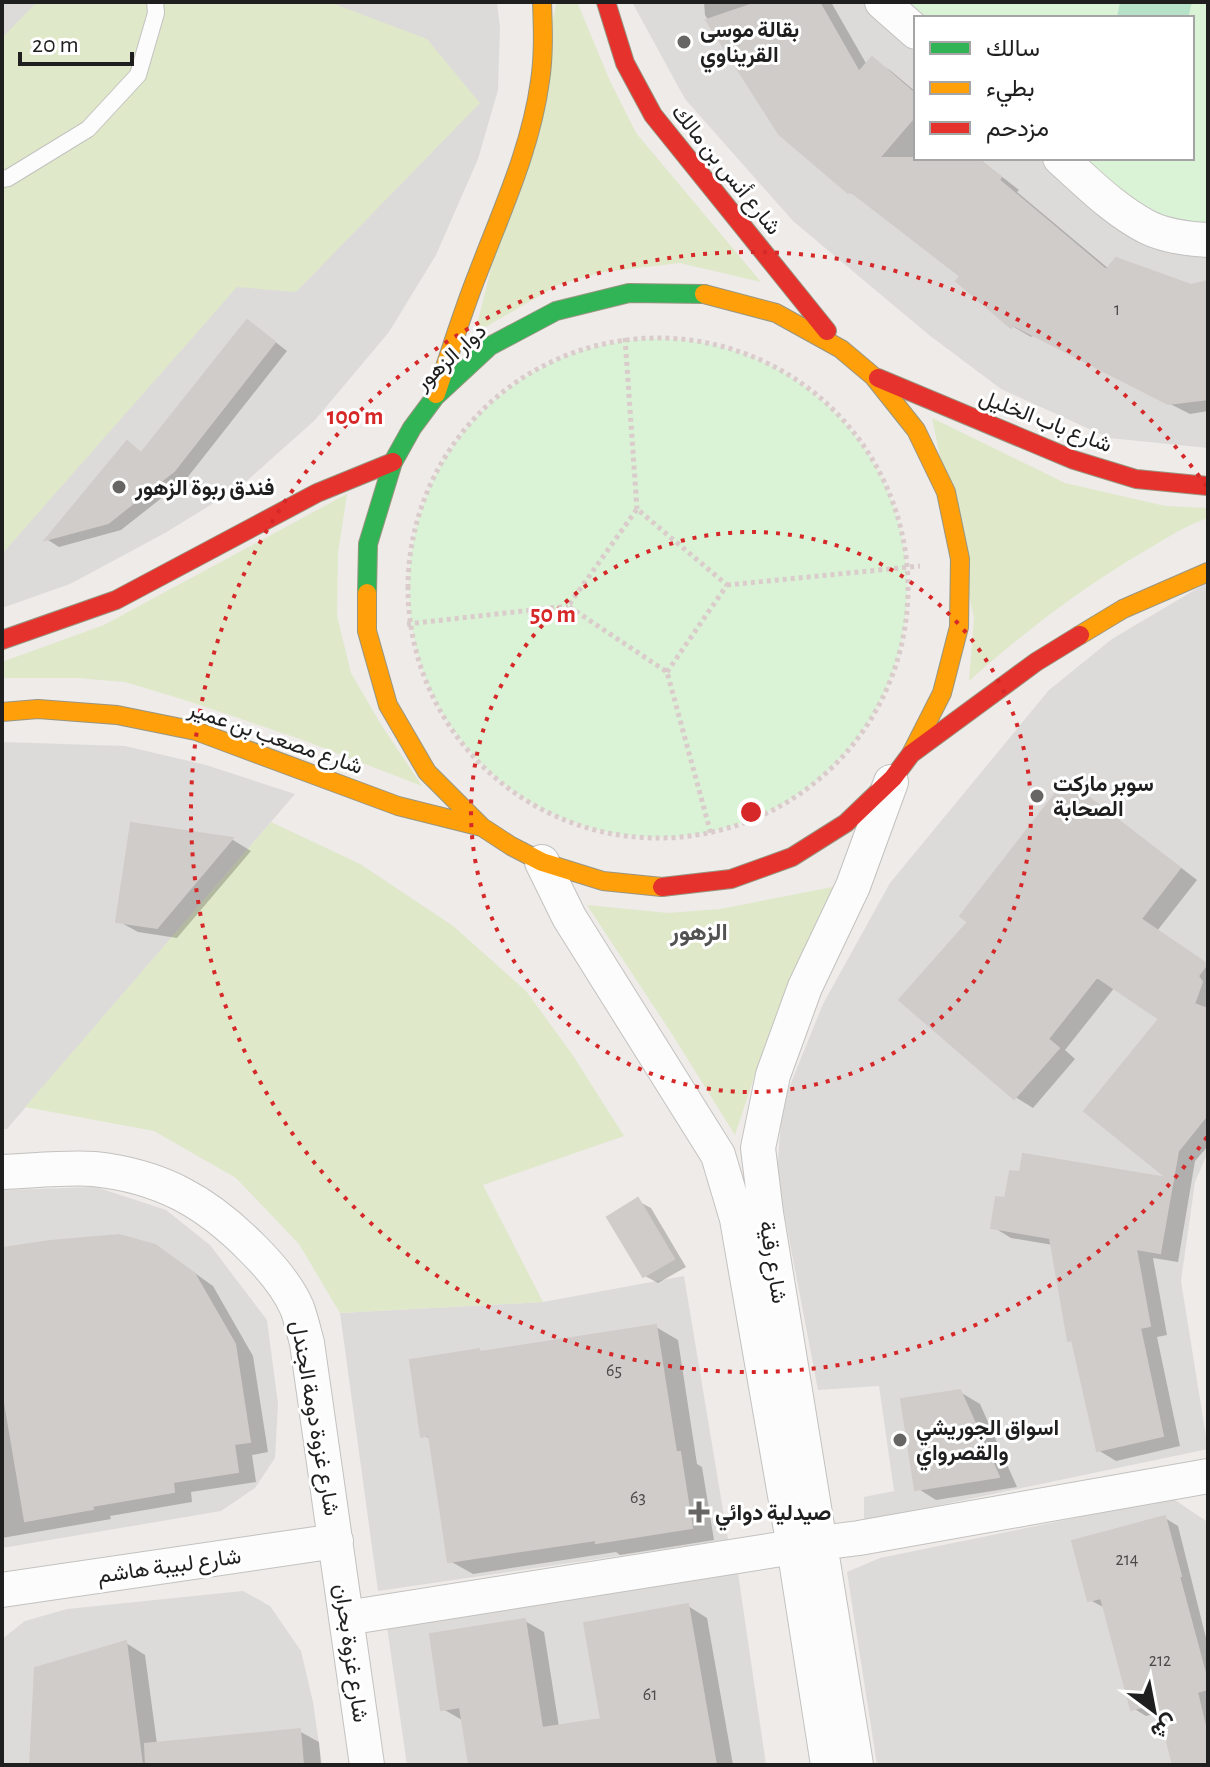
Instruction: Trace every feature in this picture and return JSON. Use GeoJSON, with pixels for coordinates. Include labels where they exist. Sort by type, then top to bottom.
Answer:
{"type":"FeatureCollection","features":[{"type":"Feature","properties":{"kind":"main road"},"geometry":{"type":"LineString","coordinates":[[435,397],[465,306],[515,182],[534,118],[544,67],[542,2]]}},
{"type":"Feature","properties":{"kind":"main road","name":"شارع أنس بن مالك"},"geometry":{"type":"LineString","coordinates":[[606,2],[625,63],[653,115],[841,349]]}},
{"type":"Feature","properties":{"kind":"main road","name":"دوار الزهور"},"geometry":{"type":"LineString","coordinates":[[629,293],[704,294],[762,309],[776,313],[841,349],[873,376],[916,430],[946,492],[960,559],[959,627],[942,693],[902,766],[846,823],[792,857],[731,879],[667,887],[603,881],[542,862],[482,827],[427,772],[388,705],[367,631],[368,544],[393,462],[412,428],[435,397],[490,346],[556,311],[629,293]]}},
{"type":"Feature","properties":{"kind":"main road","name":"شارع باب الخليل"},"geometry":{"type":"LineString","coordinates":[[873,376],[1074,460],[1136,479],[1208,486]]}},
{"type":"Feature","properties":{"kind":"main road"},"geometry":{"type":"LineString","coordinates":[[2,640],[116,600],[317,493],[393,462]]}},
{"type":"Feature","properties":{"kind":"main road"},"geometry":{"type":"LineString","coordinates":[[902,766],[1036,662],[1123,609],[1208,572]]}},
{"type":"Feature","properties":{"kind":"main road","name":"شارع مصعب بن عمير"},"geometry":{"type":"LineString","coordinates":[[2,712],[38,709],[117,715],[196,731],[398,806],[482,827]]}},
{"type":"Feature","properties":{"kind":"street"},"geometry":{"type":"LineString","coordinates":[[882,2],[914,30]]}},
{"type":"Feature","properties":{"kind":"street"},"geometry":{"type":"LineString","coordinates":[[1062,160],[1115,206],[1149,229],[1189,239],[1208,240]]}},
{"type":"Feature","properties":{"kind":"street","name":"شارع رقية"},"geometry":{"type":"LineString","coordinates":[[828,1765],[807,1545],[758,1148],[773,1075],[805,987],[853,886],[902,766]]}},
{"type":"Feature","properties":{"kind":"street","name":"شارع رقية"},"geometry":{"type":"LineString","coordinates":[[542,862],[569,917],[718,1155],[737,1219],[856,1765]]}},
{"type":"Feature","properties":{"kind":"street","name":"شارع غزوة دومة الجندل"},"geometry":{"type":"LineString","coordinates":[[2,1172],[92,1169],[139,1177],[176,1190],[203,1205],[231,1227],[269,1266],[296,1307],[307,1343],[336,1541]]}},
{"type":"Feature","properties":{"kind":"street"},"geometry":{"type":"LineString","coordinates":[[346,1618],[859,1538],[1208,1476]]}},
{"type":"Feature","properties":{"kind":"street","name":"شارع لبيبة هاشم"},"geometry":{"type":"LineString","coordinates":[[2,1590],[336,1541]]}},
{"type":"Feature","properties":{"kind":"street","name":"شارع غزوة بحران"},"geometry":{"type":"LineString","coordinates":[[336,1541],[367,1765]]}},
{"type":"Feature","properties":{"kind":"lane"},"geometry":{"type":"LineString","coordinates":[[2,179],[88,129],[138,75],[156,13],[155,2]]}},
{"type":"Feature","properties":{"kind":"path"},"geometry":{"type":"LineString","coordinates":[[568,606],[637,509],[625,341],[629,293]]}},
{"type":"Feature","properties":{"kind":"path"},"geometry":{"type":"LineString","coordinates":[[678,339],[719,346],[763,362],[797,380],[828,404],[872,458],[894,505],[908,568],[907,618],[898,660],[877,709],[844,755],[803,792],[779,806],[754,818],[710,832],[676,837],[652,838],[601,832],[553,815],[509,790],[469,753],[441,714],[423,675],[410,623],[408,577],[411,546],[434,476],[459,438],[490,404],[533,372],[586,350],[625,341],[678,339]]}},
{"type":"Feature","properties":{"kind":"path"},"geometry":{"type":"LineString","coordinates":[[637,509],[727,585],[908,568],[960,559]]}},
{"type":"Feature","properties":{"kind":"path"},"geometry":{"type":"LineString","coordinates":[[667,672],[727,585]]}},
{"type":"Feature","properties":{"kind":"path"},"geometry":{"type":"LineString","coordinates":[[367,631],[410,623],[568,606],[667,672],[710,832],[731,879]]}},
{"type":"Feature","properties":{"kind":"shaded area"},"geometry":{"type":"Polygon","coordinates":[[[2,2],[497,2],[500,28],[498,90],[478,159],[436,255],[389,332],[315,420],[240,487],[165,533],[70,584],[2,608],[2,2]]]}},
{"type":"Feature","properties":{"kind":"shaded area"},"geometry":{"type":"Polygon","coordinates":[[[632,2],[910,2],[923,16],[914,16],[914,160],[1057,160],[1208,227],[1208,448],[1109,438],[1001,389],[929,335],[793,221],[685,99],[632,2]]]}},
{"type":"Feature","properties":{"kind":"shaded area"},"geometry":{"type":"Polygon","coordinates":[[[1208,582],[1208,1152],[1195,1182],[1181,1281],[1208,1449],[864,1521],[864,1497],[894,1491],[879,1386],[818,1390],[777,1175],[782,1105],[823,1004],[890,883],[1049,690],[1112,639],[1208,582]]]}},
{"type":"Feature","properties":{"kind":"shaded area"},"geometry":{"type":"Polygon","coordinates":[[[2,742],[125,746],[206,765],[295,794],[7,1129],[2,1129],[2,742]]]}},
{"type":"Feature","properties":{"kind":"shaded area"},"geometry":{"type":"Polygon","coordinates":[[[96,1187],[166,1210],[210,1245],[267,1320],[278,1404],[275,1458],[255,1488],[221,1511],[2,1548],[2,1190],[96,1187]]]}},
{"type":"Feature","properties":{"kind":"shaded area"},"geometry":{"type":"Polygon","coordinates":[[[684,1276],[728,1540],[378,1591],[340,1313],[543,1302],[684,1276]]]}},
{"type":"Feature","properties":{"kind":"shaded area"},"geometry":{"type":"Polygon","coordinates":[[[1172,1498],[1206,1521],[1208,1530],[1208,1765],[877,1765],[847,1572],[880,1558],[1172,1498]]]}},
{"type":"Feature","properties":{"kind":"shaded area"},"geometry":{"type":"Polygon","coordinates":[[[737,1566],[766,1765],[407,1765],[386,1620],[737,1566]]]}},
{"type":"Feature","properties":{"kind":"shaded area"},"geometry":{"type":"Polygon","coordinates":[[[243,1591],[270,1606],[301,1651],[313,1702],[322,1765],[2,1765],[2,1639],[25,1621],[67,1609],[243,1591]]]}},
{"type":"Feature","properties":{"kind":"green space"},"geometry":{"type":"Polygon","coordinates":[[[37,2],[329,2],[427,39],[480,103],[296,292],[237,287],[2,554],[2,38],[37,2]]]}},
{"type":"Feature","properties":{"kind":"green space"},"geometry":{"type":"Polygon","coordinates":[[[557,2],[577,2],[636,133],[761,282],[680,263],[603,272],[558,285],[475,333],[557,2]]]}},
{"type":"Feature","properties":{"kind":"green space"},"geometry":{"type":"Polygon","coordinates":[[[910,2],[1208,2],[1208,227],[1109,218],[1055,160],[1194,160],[1194,16],[923,16],[910,2]]]}},
{"type":"Feature","properties":{"kind":"green space"},"geometry":{"type":"Polygon","coordinates":[[[1120,2],[1192,2],[1188,16],[1117,16],[1120,2]]]}},
{"type":"Feature","properties":{"kind":"green space"},"geometry":{"type":"Polygon","coordinates":[[[658,339],[707,344],[753,358],[796,381],[834,412],[865,450],[888,493],[902,539],[907,588],[902,637],[888,683],[865,726],[834,764],[796,795],[753,818],[707,832],[658,837],[609,832],[563,818],[520,795],[482,764],[451,726],[428,683],[414,637],[409,588],[414,539],[428,493],[451,450],[482,412],[520,381],[563,358],[609,344],[658,339]]]}},
{"type":"Feature","properties":{"kind":"green space"},"geometry":{"type":"Polygon","coordinates":[[[932,418],[1065,483],[1165,506],[1208,508],[1208,518],[1177,532],[1101,578],[1033,627],[969,681],[974,618],[932,418]]]}},
{"type":"Feature","properties":{"kind":"green space"},"geometry":{"type":"Polygon","coordinates":[[[347,494],[338,553],[337,616],[351,673],[422,786],[303,740],[125,682],[77,678],[2,678],[2,662],[104,625],[347,494]]]}},
{"type":"Feature","properties":{"kind":"green space"},"geometry":{"type":"Polygon","coordinates":[[[271,822],[360,864],[453,926],[526,991],[572,1054],[624,1136],[483,1185],[543,1302],[340,1313],[299,1244],[236,1178],[154,1131],[25,1107],[271,822]]]}},
{"type":"Feature","properties":{"kind":"green space"},"geometry":{"type":"Polygon","coordinates":[[[833,887],[765,1044],[735,1135],[587,905],[668,913],[720,909],[833,887]]]}},
{"type":"Feature","properties":{"kind":"building"},"geometry":{"type":"Polygon","coordinates":[[[759,2],[819,2],[859,72],[872,57],[914,93],[914,117],[879,158],[979,160],[1106,270],[1116,258],[1191,285],[1208,281],[1208,399],[1168,404],[1013,325],[1011,328],[956,281],[960,276],[850,191],[848,193],[779,134],[706,20],[759,2]]]}},
{"type":"Feature","properties":{"kind":"building"},"geometry":{"type":"Polygon","coordinates":[[[247,320],[275,342],[174,471],[108,523],[45,540],[127,441],[141,453],[247,320]]]}},
{"type":"Feature","properties":{"kind":"building"},"geometry":{"type":"Polygon","coordinates":[[[1066,780],[1180,868],[1141,919],[1207,964],[1198,976],[1202,982],[1194,1004],[1208,1009],[1208,1114],[1178,1151],[1160,1253],[1136,1249],[1150,1326],[1140,1328],[1163,1436],[1097,1451],[1072,1340],[1068,1341],[1050,1238],[991,1228],[996,1197],[1005,1198],[1010,1171],[1020,1172],[1023,1154],[1167,1178],[1084,1111],[1159,1019],[1097,977],[1048,1039],[1059,1048],[1014,1099],[899,1000],[968,922],[960,916],[1066,780]]]}},
{"type":"Feature","properties":{"kind":"building"},"geometry":{"type":"Polygon","coordinates":[[[131,823],[233,838],[157,928],[116,922],[131,823]]]}},
{"type":"Feature","properties":{"kind":"building"},"geometry":{"type":"Polygon","coordinates":[[[638,1198],[674,1259],[643,1277],[607,1217],[638,1198]]]}},
{"type":"Feature","properties":{"kind":"building"},"geometry":{"type":"Polygon","coordinates":[[[119,1235],[155,1245],[194,1273],[235,1344],[250,1442],[234,1444],[238,1472],[173,1482],[174,1492],[25,1521],[2,1385],[2,1248],[119,1235]]]}},
{"type":"Feature","properties":{"kind":"building"},"geometry":{"type":"Polygon","coordinates":[[[656,1325],[676,1452],[680,1452],[692,1528],[448,1562],[429,1435],[421,1437],[410,1360],[656,1325]]]}},
{"type":"Feature","properties":{"kind":"building"},"geometry":{"type":"Polygon","coordinates":[[[960,1390],[999,1477],[915,1490],[901,1399],[960,1390]]]}},
{"type":"Feature","properties":{"kind":"building"},"geometry":{"type":"Polygon","coordinates":[[[1165,1516],[1208,1684],[1208,1689],[1197,1692],[1208,1738],[1208,1765],[1173,1765],[1157,1703],[1131,1710],[1101,1598],[1088,1601],[1072,1541],[1165,1516]]]}},
{"type":"Feature","properties":{"kind":"building"},"geometry":{"type":"Polygon","coordinates":[[[688,1604],[716,1765],[469,1765],[460,1707],[441,1710],[430,1634],[525,1619],[542,1728],[601,1719],[584,1623],[688,1604]]]}},
{"type":"Feature","properties":{"kind":"building"},"geometry":{"type":"Polygon","coordinates":[[[126,1641],[142,1765],[30,1765],[35,1668],[126,1641]]]}},
{"type":"Feature","properties":{"kind":"building"},"geometry":{"type":"Polygon","coordinates":[[[300,1729],[303,1765],[146,1765],[145,1744],[300,1729]]]}},
{"type":"Feature","properties":{"kind":"traffic: fast"},"geometry":{"type":"LineString","coordinates":[[367,593],[368,544],[393,462],[412,428],[435,397],[490,346],[556,311],[629,293],[704,294]]}},
{"type":"Feature","properties":{"kind":"traffic: slow"},"geometry":{"type":"LineString","coordinates":[[436,394],[530,130],[541,71],[542,2]]}},
{"type":"Feature","properties":{"kind":"traffic: slow"},"geometry":{"type":"LineString","coordinates":[[704,294],[776,313],[841,349],[873,376],[916,430],[946,492],[960,559],[959,627],[942,693],[911,754]]}},
{"type":"Feature","properties":{"kind":"traffic: slow"},"geometry":{"type":"LineString","coordinates":[[1080,635],[1123,609],[1208,572]]}},
{"type":"Feature","properties":{"kind":"traffic: slow"},"geometry":{"type":"LineString","coordinates":[[367,593],[367,631],[388,705],[427,772],[482,827],[542,862],[603,881],[662,887]]}},
{"type":"Feature","properties":{"kind":"traffic: slow"},"geometry":{"type":"LineString","coordinates":[[2,712],[38,709],[117,715],[196,731],[398,806],[482,827]]}},
{"type":"Feature","properties":{"kind":"traffic: jam"},"geometry":{"type":"LineString","coordinates":[[606,2],[625,63],[653,115],[827,331]]}},
{"type":"Feature","properties":{"kind":"traffic: jam"},"geometry":{"type":"LineString","coordinates":[[878,378],[1074,460],[1136,479],[1208,486]]}},
{"type":"Feature","properties":{"kind":"traffic: jam"},"geometry":{"type":"LineString","coordinates":[[2,640],[116,600],[317,493],[393,462]]}},
{"type":"Feature","properties":{"kind":"traffic: jam"},"geometry":{"type":"LineString","coordinates":[[662,887],[731,879],[792,857],[846,823],[893,778],[911,754],[1036,662],[1080,635]]}},
{"type":"Feature","properties":{"kind":"place","name":"بقالة موسى القريناوي"},"geometry":{"type":"Point","coordinates":[684,42]}},
{"type":"Feature","properties":{"kind":"place","name":"فندق ربوة الزهور"},"geometry":{"type":"Point","coordinates":[119,487]}},
{"type":"Feature","properties":{"kind":"place","name":"سوبر ماركت الصحابة"},"geometry":{"type":"Point","coordinates":[1037,796]}},
{"type":"Feature","properties":{"kind":"place","name":"اسواق الجوريشي والقصرواي"},"geometry":{"type":"Point","coordinates":[900,1440]}},
{"type":"Feature","properties":{"kind":"place","name":"صيدلية دوائي"},"geometry":{"type":"Point","coordinates":[699,1512]}},
{"type":"Feature","properties":{"kind":"district","name":"الزهور"},"geometry":{"type":"Point","coordinates":[699,932]}}]}
